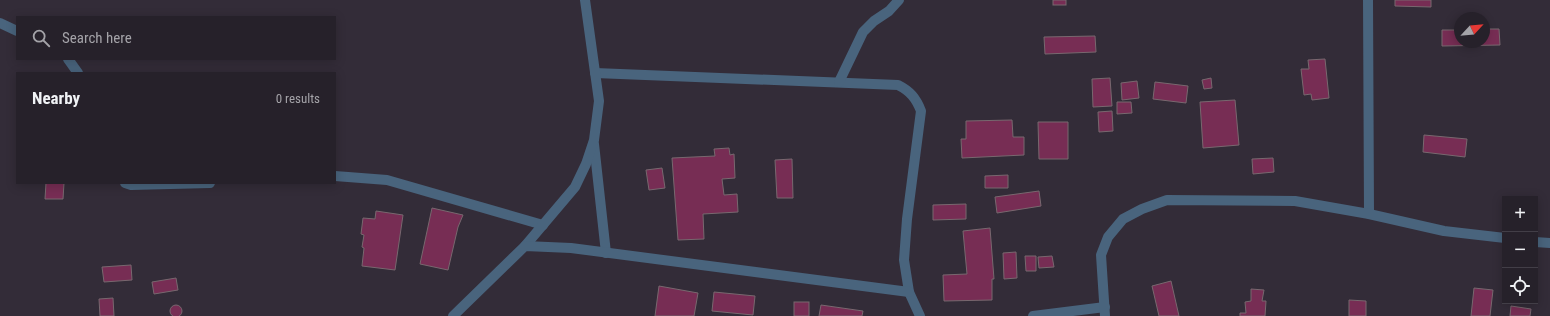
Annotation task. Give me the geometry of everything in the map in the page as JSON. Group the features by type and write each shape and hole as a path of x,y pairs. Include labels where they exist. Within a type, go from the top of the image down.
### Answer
{"street":[{"path":"453,316 525,246 575,187 586,164 594,140 599,101 585,0"},
{"path":"839,82 863,32 874,21 889,11 899,0"},
{"path":"1368,0 1369,214"},
{"path":"0,23 16,31"},
{"path":"69,60 77,72"},
{"path":"595,73 898,85 913,95 921,111 907,219 904,260 909,292 920,316"},
{"path":"594,140 606,253"},
{"path":"336,176 387,180 543,225"},
{"path":"128,184 170,184"},
{"path":"1033,316 1105,312 1101,255 1108,237 1122,219 1142,209 1167,200 1295,201 1369,214 1444,231 1502,238"},
{"path":"1538,242 1550,244"},
{"path":"525,246 571,248 909,292"}],"building":[{"path":"1053,0 1066,0 1066,5 1053,5"},
{"path":"1395,0 1431,0 1431,7 1395,6"},
{"path":"1490,29 1499,29 1500,45 1490,45"},
{"path":"1442,30 1454,30 1454,46 1442,46"},
{"path":"1095,36 1096,52 1045,54 1044,37"},
{"path":"1325,59 1329,98 1312,100 1311,94 1304,95 1301,69 1309,69 1308,60"},
{"path":"1110,78 1112,106 1093,107 1092,79"},
{"path":"1211,78 1212,88 1204,89 1202,80"},
{"path":"1137,81 1139,98 1122,100 1121,83"},
{"path":"1155,82 1188,86 1186,103 1153,99"},
{"path":"1235,100 1239,145 1203,148 1200,102"},
{"path":"1117,102 1131,102 1132,113 1117,114"},
{"path":"1112,111 1113,131 1099,132 1098,112"},
{"path":"1012,120 1013,137 1024,137 1024,155 962,158 961,139 966,139 966,121"},
{"path":"1038,122 1068,122 1068,159 1039,159"},
{"path":"1424,135 1467,139 1465,157 1423,152"},
{"path":"729,148 730,155 734,154 735,178 722,179 724,195 737,194 738,212 703,214 704,239 678,240 672,158 715,156 714,149"},
{"path":"1273,158 1274,172 1253,174 1252,159"},
{"path":"792,159 793,198 777,198 775,160"},
{"path":"662,168 665,188 649,190 646,170"},
{"path":"1008,175 1008,188 985,188 985,176"},
{"path":"46,184 64,184 63,199 45,199"},
{"path":"1039,191 1041,206 997,213 995,197"},
{"path":"966,204 966,219 933,220 933,205"},
{"path":"432,208 463,215 458,227 448,270 420,264"},
{"path":"376,211 403,215 395,270 362,266 364,248 362,247 364,235 361,234 363,218 375,219"},
{"path":"990,228 994,279 992,279 992,300 944,301 943,275 967,274 963,231"},
{"path":"1016,252 1017,278 1004,279 1003,253"},
{"path":"1025,256 1036,256 1036,271 1026,271"},
{"path":"1052,256 1054,267 1039,268 1038,257"},
{"path":"131,265 132,280 104,282 102,267"},
{"path":"176,278 178,290 154,294 152,282"},
{"path":"1171,281 1179,316 1159,316 1152,286"},
{"path":"659,286 698,293 694,316 655,316"},
{"path":"1474,288 1493,290 1490,316 1471,316"},
{"path":"1251,289 1264,290 1262,301 1266,301 1265,316 1240,316 1240,313 1246,313 1245,302 1251,301"},
{"path":"714,292 755,296 753,315 712,311"},
{"path":"113,298 114,316 100,316 99,299"},
{"path":"1349,300 1366,301 1366,316 1349,316"},
{"path":"794,302 809,302 809,316 794,316"},
{"path":"174,305 178,305 182,311 178,317 174,317 170,313 170,309"},
{"path":"821,305 863,311 862,316 819,316"},
{"path":"1511,306 1531,309 1530,316 1510,316"}]}
